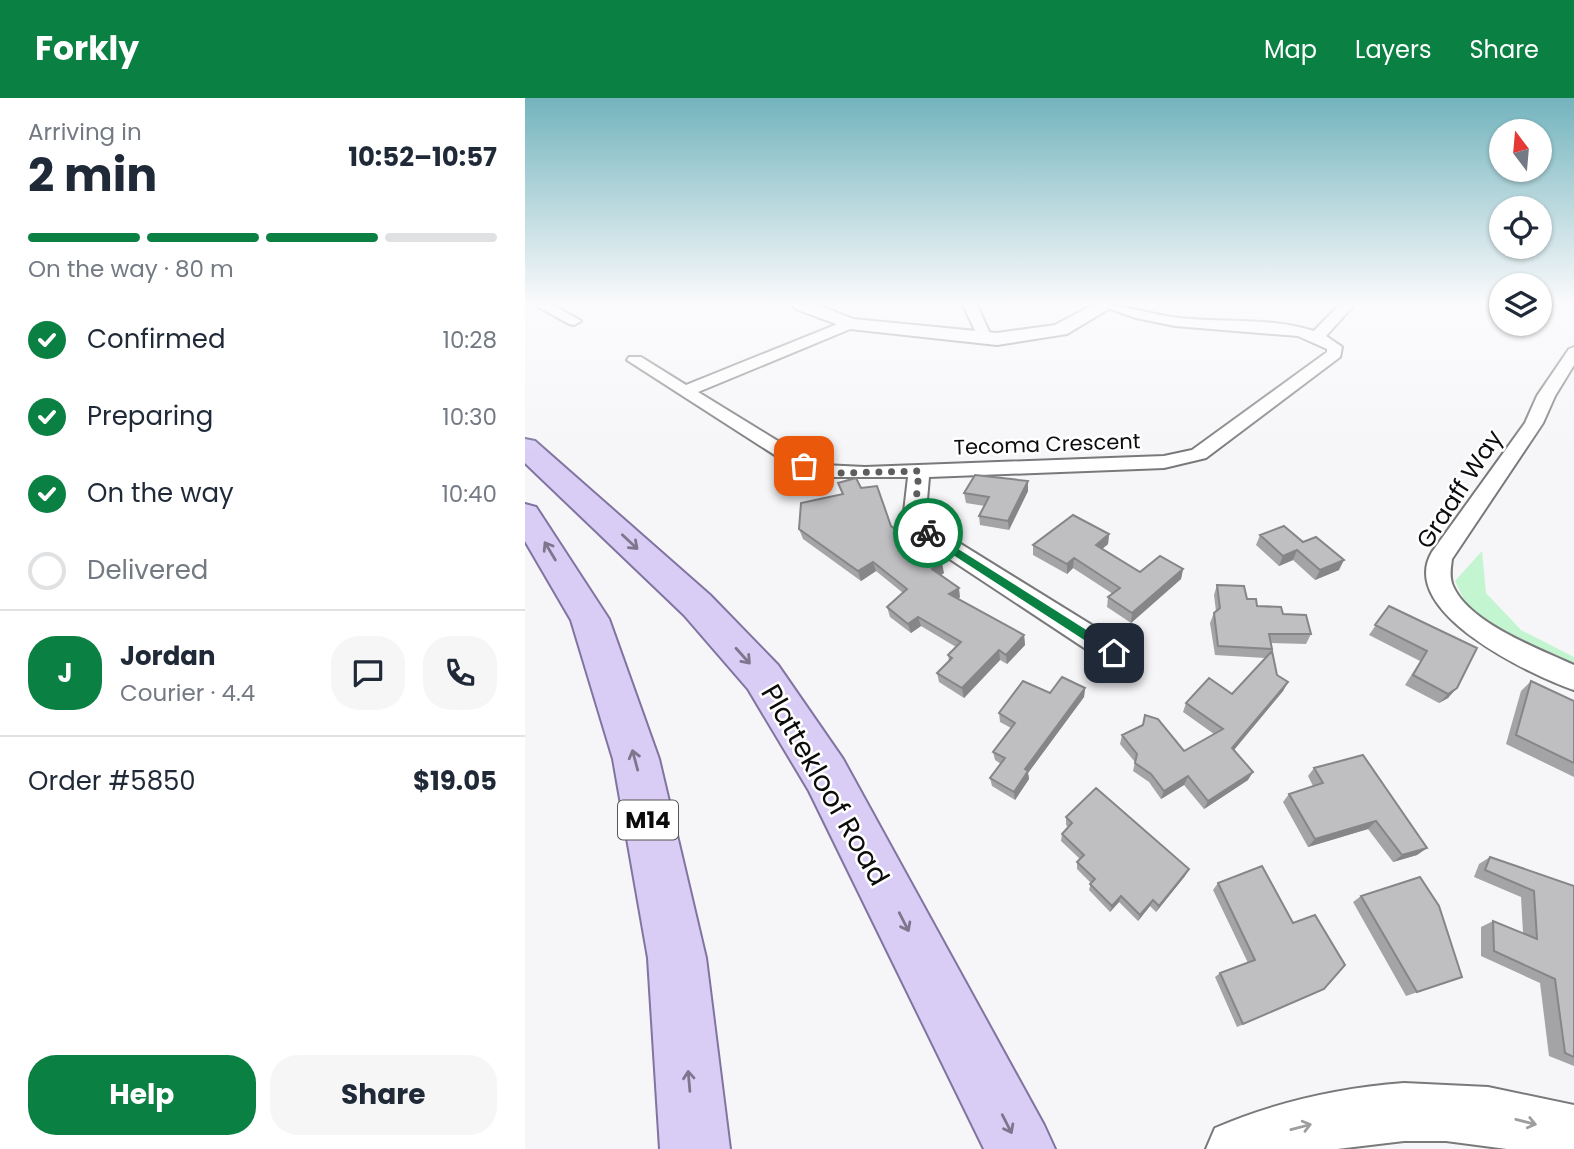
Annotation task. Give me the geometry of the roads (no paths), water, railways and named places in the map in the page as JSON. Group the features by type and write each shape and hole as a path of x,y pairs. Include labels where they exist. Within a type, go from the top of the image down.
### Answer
{"main road":[{"name":"Plattekloof Road","path":"525,447 697,605 762,677 826,775 1020,1149"},
{"name":"M14","path":"525,514 590,619 636,759 677,958 695,1149"}],"street":[{"path":"685,391 776,354"},
{"name":"Tecoma Crescent","path":"635,360 804,466 840,473 1185,459 1199,454 1335,354"},
{"name":"Graaff Way","path":"1573,354 1567,377 1546,396 1534,423 1440,558 1438,575 1441,587 1450,602 1473,624 1574,678"},
{"path":"919,471 915,512 926,533 1114,653"},
{"path":"1237,1149 1273,1135 1314,1124 1416,1111 1448,1111 1518,1119 1574,1135"}]}
